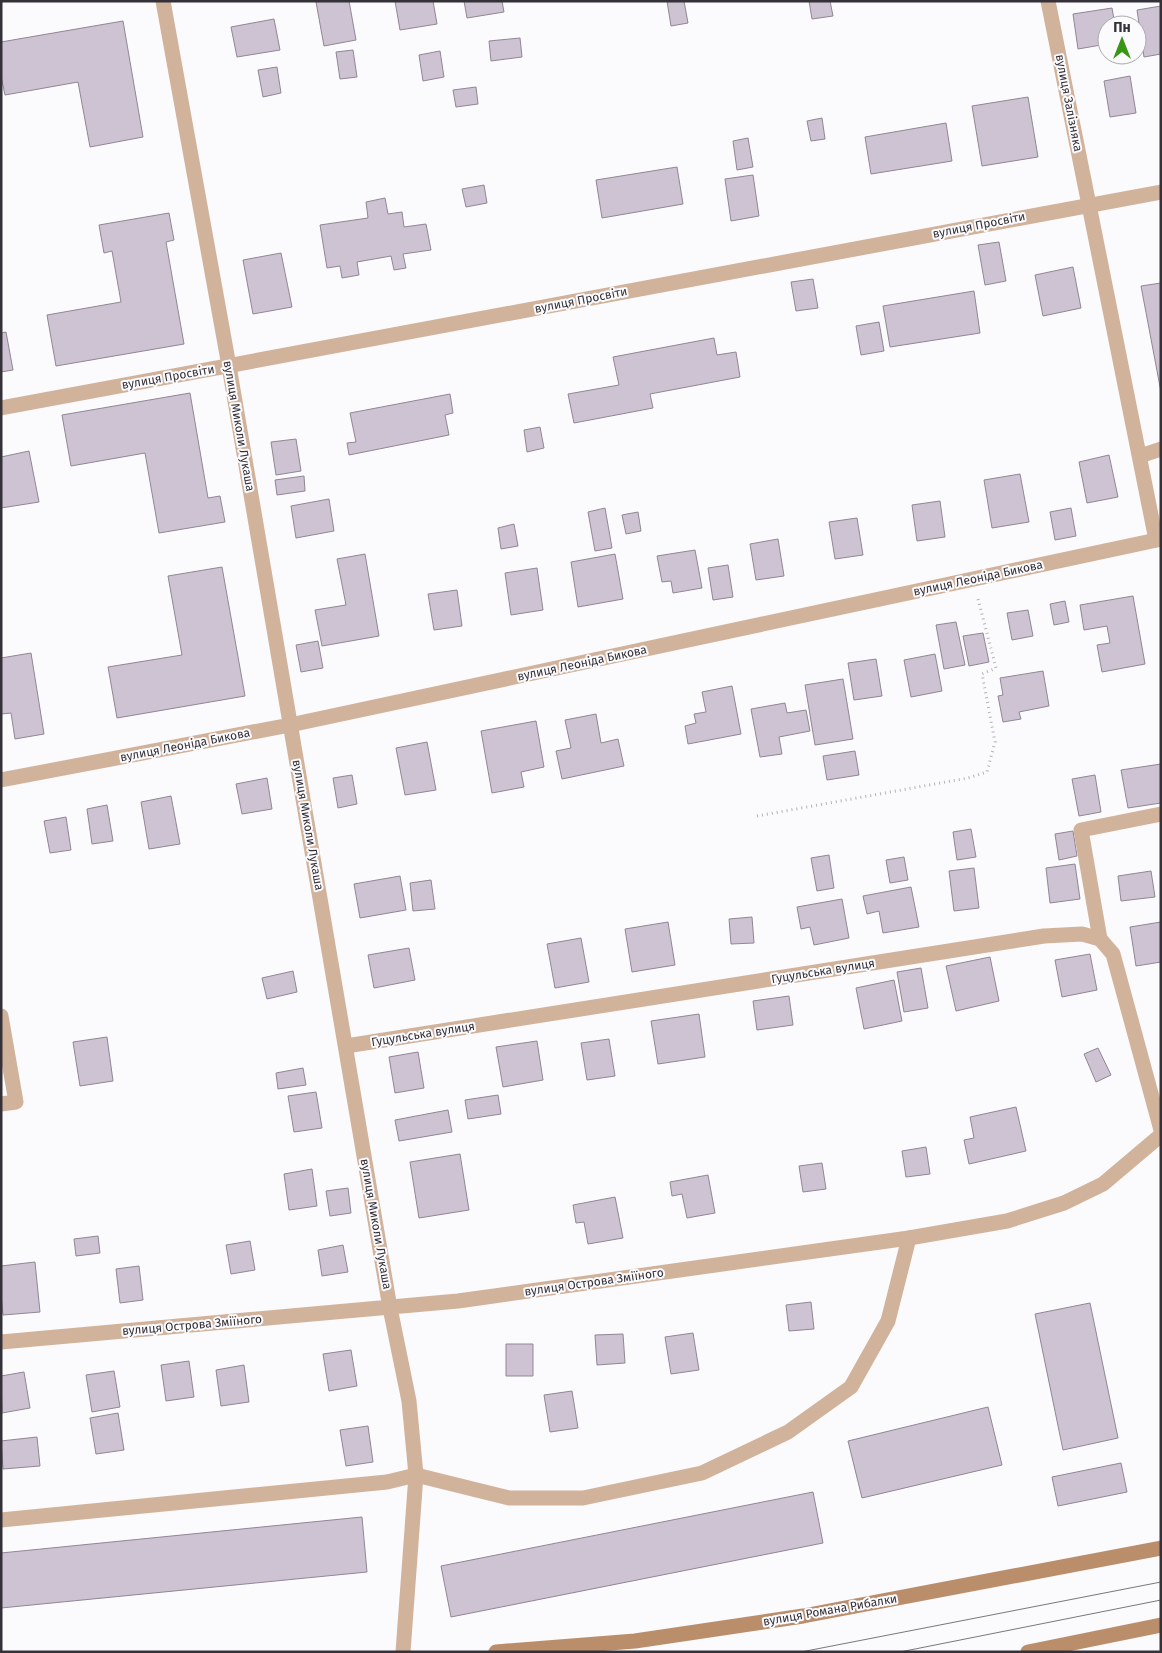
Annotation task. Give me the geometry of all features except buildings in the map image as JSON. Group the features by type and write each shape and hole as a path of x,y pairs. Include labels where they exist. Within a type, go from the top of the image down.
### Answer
{"main road":[{"name":"вулиця Романа Рибалки","path":"496,1652 635,1641 803,1616 1161,1548"},
{"path":"1028,1652 1161,1625"}],"street":[{"name":"вулиця Миколи Лукаша","path":"163,1 229,366 390,1308 409,1401 416,1475 403,1652"},
{"name":"вулиця Залізняка","path":"1048,1 1158,539"},
{"name":"вулиця Просвіти","path":"1,408 1161,192"},
{"path":"1140,456 1161,449"},
{"name":"вулиця Леоніда Бикова","path":"1,780 290,725 1158,539"},
{"path":"1161,814 1080,830 1100,939 1113,954 1161,1130"},
{"name":"Гуцульська вулиця","path":"346,1046 1044,936 1082,934 1100,939"},
{"path":"1,1016 16,1102 1,1104"},
{"name":"вулиця Острова Зміїного","path":"1,1342 458,1301 909,1238 1008,1221 1064,1204 1103,1184 1161,1135"},
{"path":"1,1520 388,1482 416,1475 509,1498 583,1498 702,1473 788,1432 851,1387 888,1321 909,1238"}],"path":[{"path":"757,816 968,778 986,772 995,742 982,674 996,668 972,579"}],"tram line":[{"path":"801,1652 1161,1582"},
{"path":"900,1652 1161,1600"}]}
